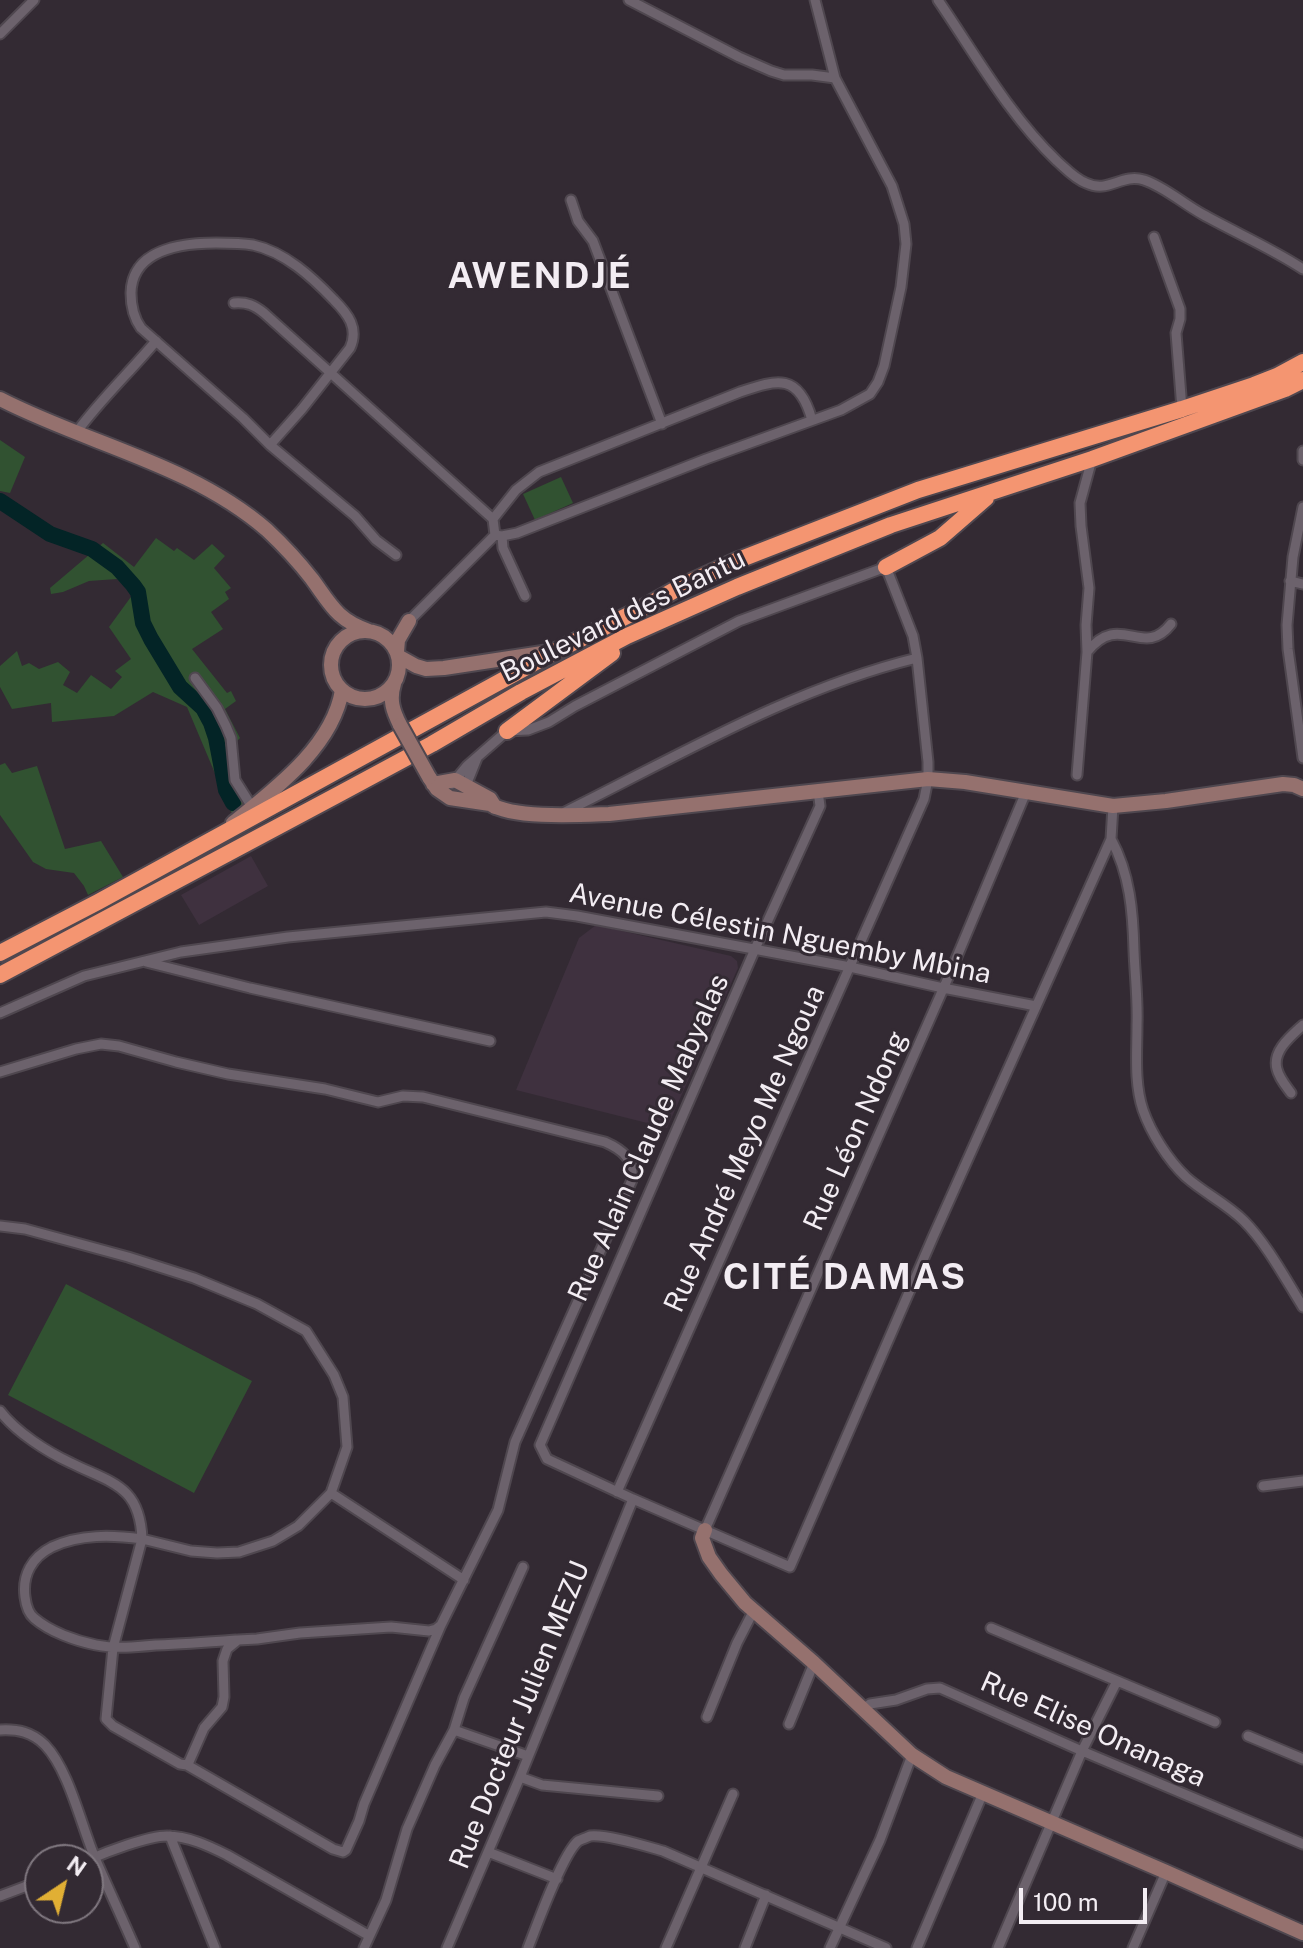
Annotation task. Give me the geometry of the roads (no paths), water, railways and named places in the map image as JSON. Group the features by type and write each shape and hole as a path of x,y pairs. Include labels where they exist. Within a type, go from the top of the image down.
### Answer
{"highway":[{"name":"Boulevard des Bantu","path":"0,953 554,652 736,561 918,490 1182,409 1277,376 1303,362"},
{"name":"Boulevard des Bantu","path":"0,975 627,636 737,587 891,525 1092,459 1303,380"},
{"path":"886,567 940,538 991,494"},
{"path":"507,731 622,645 627,636"}],"main road":[{"path":"0,399 228,500 290,552 346,621 374,632 393,644 398,654 416,666 444,668 554,652"},
{"path":"334,609 336,647 331,665 336,683 357,698 379,703 397,720"},
{"path":"336,647 350,634 397,629 409,621"},
{"path":"409,621 398,640 399,668 391,699 397,720 431,780 449,798 490,804 495,808 558,815 609,814 928,779 1113,806 1283,784 1302,785"},
{"path":"365,700 381,695 394,684"},
{"path":"215,836 302,762 324,736 340,706 342,690"},
{"path":"431,780 460,783 490,799 495,808"},
{"path":"705,1530 702,1538 709,1557 753,1612 932,1770 1303,1933"}],"street":[{"path":"0,34 34,0"},
{"path":"629,0 755,65 784,75 835,78"},
{"path":"409,621 499,536 537,526 859,401 870,394 878,382 901,287 906,244 904,224 892,186 835,78 815,0"},
{"path":"938,0 1014,111 1051,155 1078,179 1098,188 1124,179 1141,179 1303,269"},
{"path":"571,200 578,221 593,241 662,424"},
{"path":"1154,237 1180,309 1176,333 1182,409"},
{"path":"270,445 350,348 354,330 350,319 322,288 276,253 253,245 221,243 164,249 145,261 132,285 133,313 141,328 270,445 355,516 376,540 396,555"},
{"path":"234,303 254,305 493,519 525,596"},
{"path":"76,433 96,406 156,341"},
{"path":"493,519 516,490 539,472 772,382 784,383 800,393 812,420"},
{"path":"1303,451 1303,460"},
{"path":"1077,775 1089,588 1080,503 1092,459"},
{"path":"1303,507 1290,581 1287,625 1303,758"},
{"path":"449,798 462,794 460,783 476,766 477,758 507,731 528,730 549,722 739,621 886,567 913,636 928,779"},
{"path":"1290,581 1303,584"},
{"path":"1087,652 1108,634 1151,638 1165,632 1171,624"},
{"path":"558,815 736,724 786,702 917,658"},
{"path":"195,678 226,726 231,738 235,780 252,807"},
{"path":"537,709 549,722"},
{"name":"Rue André Meyo Me Ngoua","path":"617,1492 924,799 928,779"},
{"name":"Rue Alain Claude Mabyalas","path":"617,1492 547,1459 540,1445 820,806 818,791"},
{"name":"Rue Léon Ndong","path":"705,1530 1026,792"},
{"path":"617,1492 790,1567 1111,839 1113,806"},
{"path":"1111,839 1123,866 1132,908 1137,992 1137,1073 1144,1112 1169,1158 1187,1178 1234,1212 1251,1229 1303,1307"},
{"name":"Avenue Célestin Nguemby Mbina","path":"0,1013 69,981 181,952 288,937 546,912 850,967 1036,1006"},
{"path":"181,952 179,961 185,973"},
{"path":"139,961 490,1041"},
{"path":"1291,1093 1276,1067 1277,1058 1288,1039 1303,1025"},
{"path":"0,1072 90,1045 119,1046 215,1071 325,1089 378,1102 403,1096 423,1097 605,1142 619,1148 629,1159 633,1170 632,1180 515,1442 498,1510 441,1625 359,1821 343,1852 187,1765 180,1764 108,1721 113,1648 142,1539 139,1515 130,1496 119,1485 38,1445 0,1411"},
{"path":"0,1226 25,1229 113,1253 194,1278 257,1304 306,1331 334,1375 343,1397 347,1447 331,1493 298,1526 273,1541 239,1552 191,1551 116,1536 62,1543 34,1560 24,1584 28,1612 35,1619 73,1638 113,1648 391,1627 429,1631 441,1625"},
{"path":"1263,1486 1303,1481"},
{"path":"331,1493 464,1580"},
{"name":"Rue Docteur Julien MEZU","path":"447,1948 633,1499"},
{"path":"364,1948 386,1900 407,1829 454,1730 464,1698 523,1567"},
{"path":"707,1717 753,1612"},
{"path":"991,1628 1215,1722"},
{"path":"187,1765 204,1728 222,1707 223,1661 227,1649 238,1640"},
{"path":"789,1724 814,1663"},
{"path":"998,1948 1082,1751 1117,1681"},
{"name":"Rue Elise Onanaga","path":"863,1709 870,1704 940,1688 1303,1844"},
{"path":"0,1730 14,1729 34,1736 55,1757 66,1780 86,1844"},
{"path":"454,1730 528,1756"},
{"path":"1248,1736 1303,1759"},
{"path":"830,1948 880,1840 912,1755"},
{"path":"520,1777 542,1785 658,1796"},
{"path":"917,1948 983,1793"},
{"path":"666,1948 733,1794"},
{"path":"104,1855 153,1838 170,1836 211,1846 368,1935"},
{"path":"170,1836 215,1948"},
{"path":"528,1948 557,1879 578,1841 591,1836 663,1851 886,1948"},
{"path":"488,1852 557,1879"},
{"path":"1133,1948 1166,1872"},
{"path":"104,1885 135,1948"},
{"path":"0,1896 24,1887"},
{"path":"745,1948 766,1895"}],"waterway":[{"path":"0,501 50,534 92,549 117,567 133,585 138,592 143,623 151,639 180,687 203,708 211,723 226,790 233,803"}],"district":[{"name":"AWENDJÉ","path":"540,277"},
{"name":"CITÉ DAMAS","path":"845,1278"}]}
